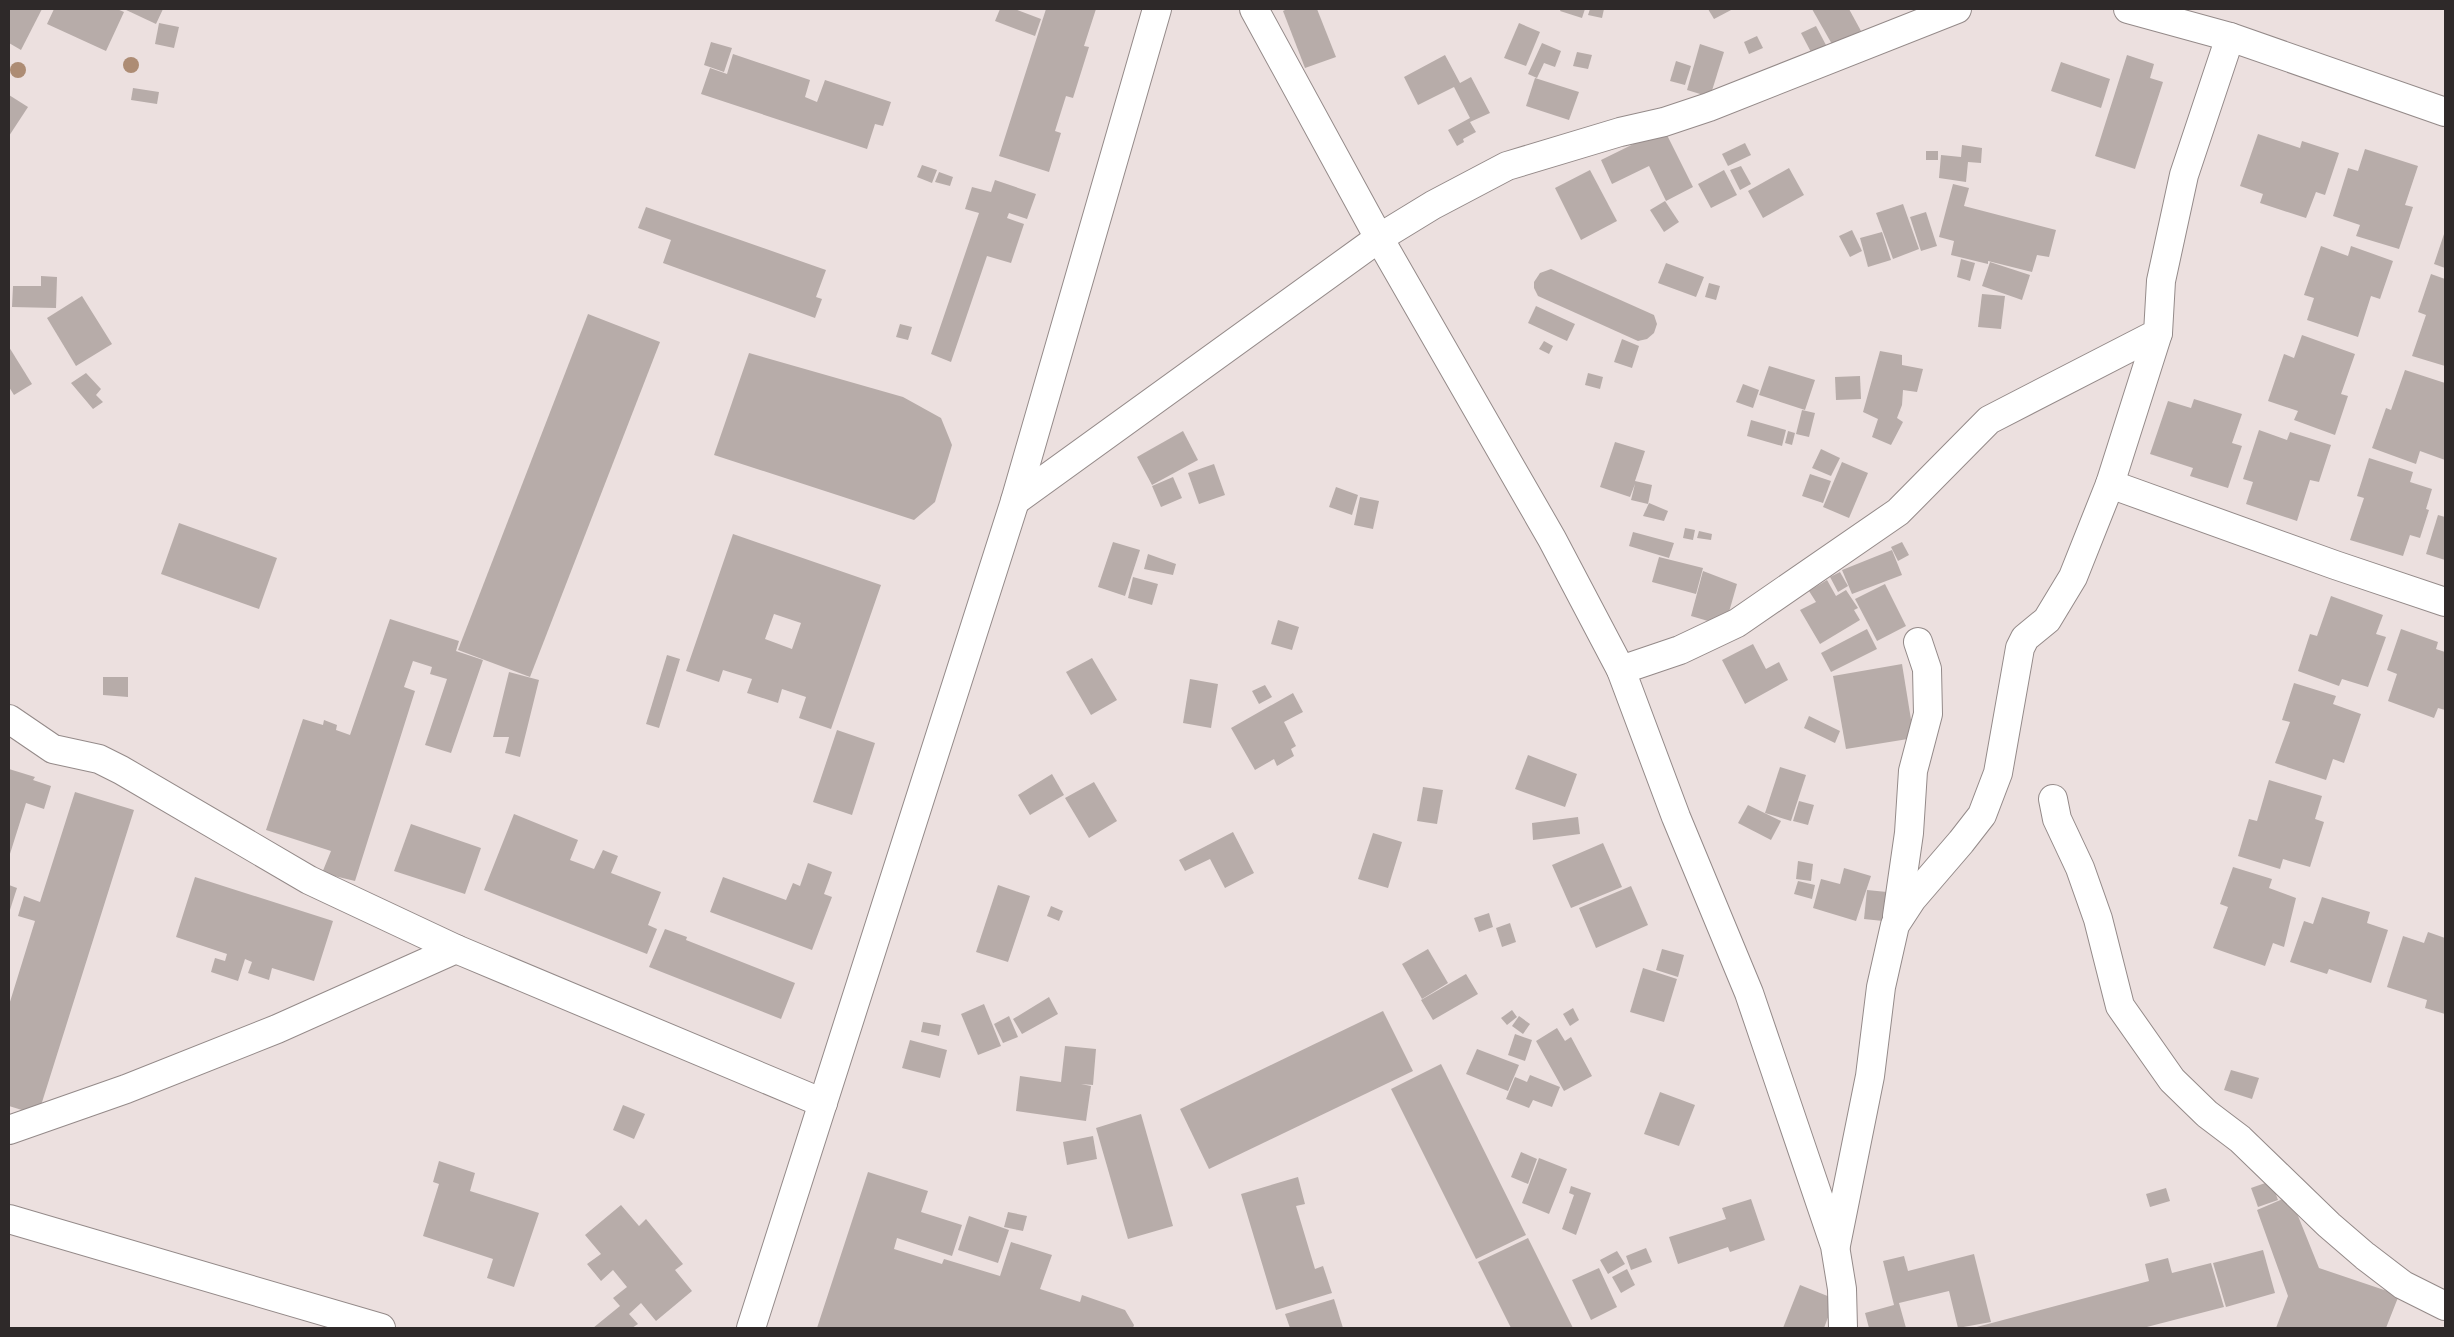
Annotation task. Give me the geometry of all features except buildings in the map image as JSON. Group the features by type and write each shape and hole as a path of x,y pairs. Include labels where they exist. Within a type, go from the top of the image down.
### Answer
{"street":[{"path":"751,1328 1015,501 1157,9"},
{"path":"1254,9 1379,238 1552,539 1621,670 1676,817 1749,993 1836,1246 1842,1289 1843,1328"},
{"path":"1015,501 1379,238 1433,205 1507,166 1620,132 1664,122 1709,107 1957,9"},
{"path":"2128,9 2230,37 2445,112"},
{"path":"1896,925 1912,899 1962,842 1982,815 1998,773 2020,648 2026,638 2047,620 2073,577 2110,484 2158,333 2161,281 2184,175 2230,37"},
{"path":"1621,670 1680,650 1737,623 1898,512 1989,420 2158,333"},
{"path":"2110,484 2335,565 2445,602"},
{"path":"1836,1246 1870,1076 1881,987 1896,925 1909,833 1913,771 1928,714 1927,669 1918,642"},
{"path":"9,719 53,749 99,759 310,880 456,949 823,1103"},
{"path":"2053,799 2057,819 2080,868 2098,918 2120,1006 2172,1080 2207,1114 2240,1139 2365,1256 2403,1285 2445,1306"},
{"path":"9,1130 126,1089 277,1029 456,949"},
{"path":"9,1220 381,1328"}]}
